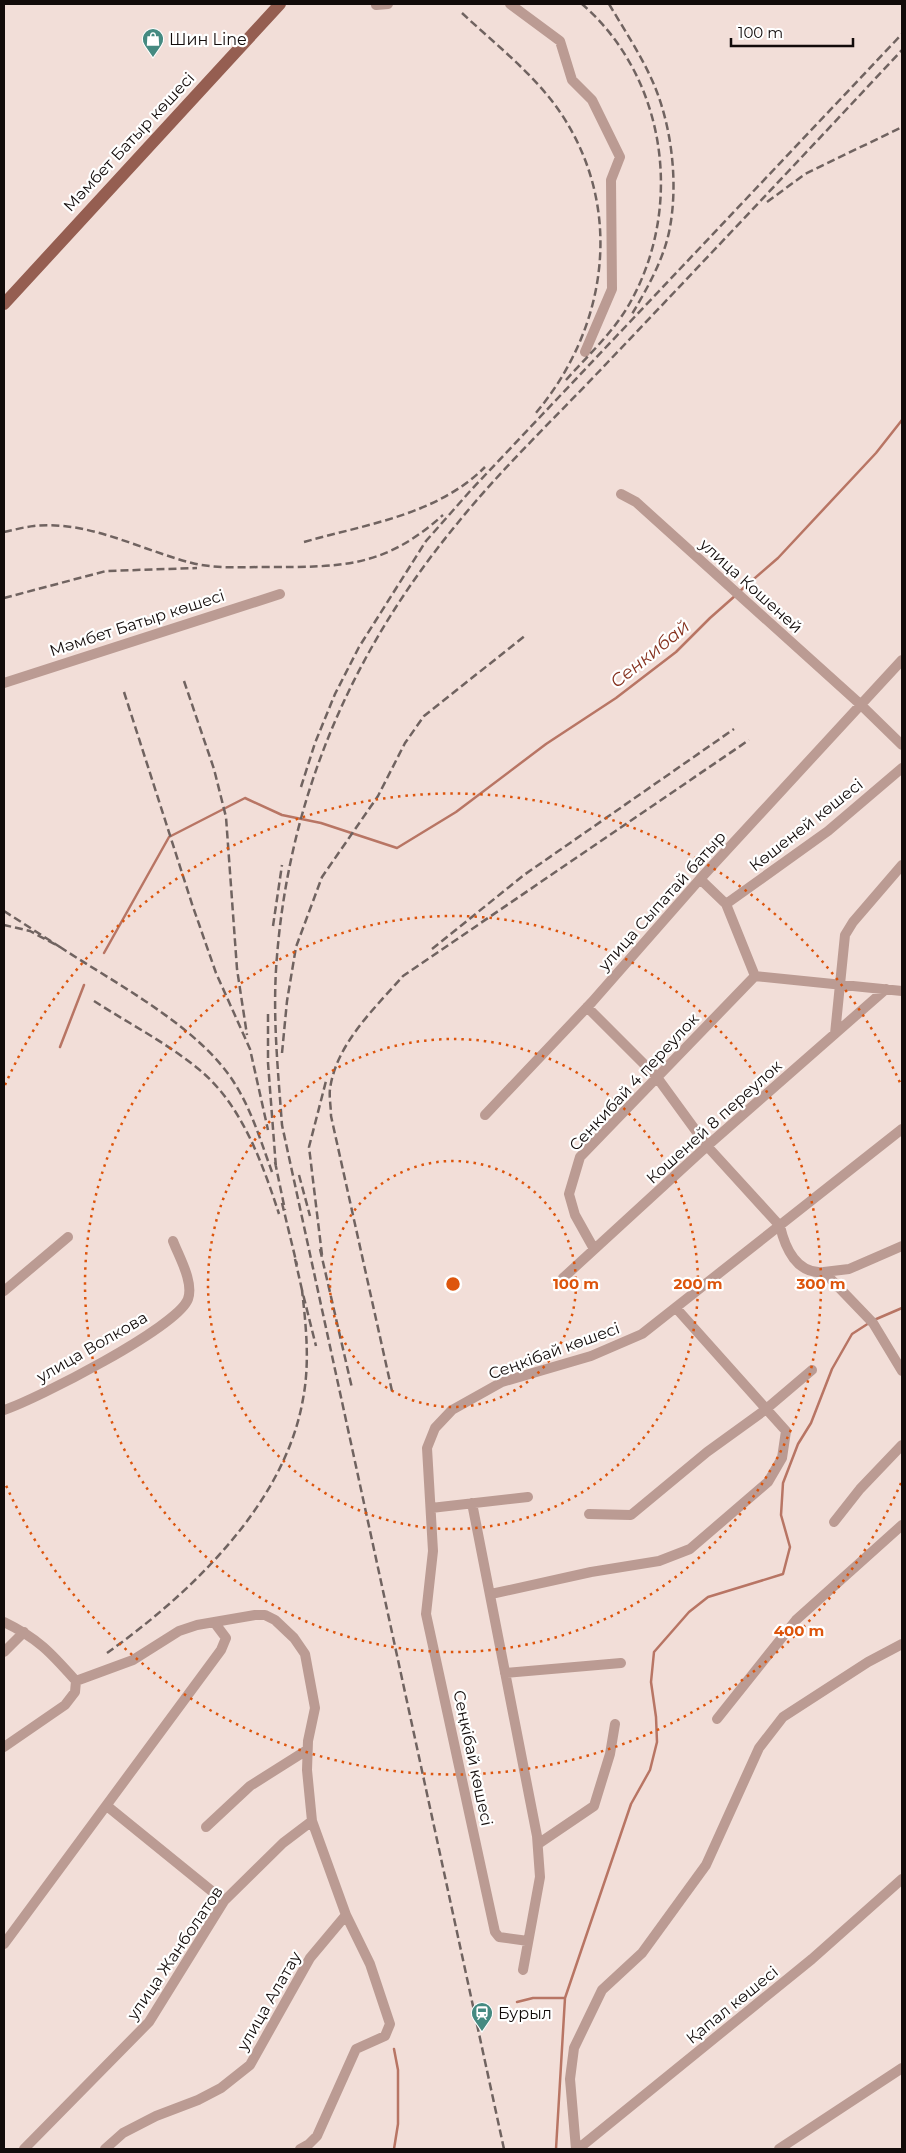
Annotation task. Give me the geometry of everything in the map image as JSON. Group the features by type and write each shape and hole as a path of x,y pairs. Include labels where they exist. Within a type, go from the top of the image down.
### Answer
{"main road":[{"name":"Мәмбет Батыр көшесі","path":"4,304 280,4"}],"street":[{"path":"376,5 388,4"},
{"path":"510,4 560,41 572,80 592,100 620,157 611,180 612,289 585,352"},
{"name":"улица Кошеней","path":"621,494 636,502 860,704 902,746"},
{"name":"Мәмбет Батыр көшесі","path":"4,683 280,594"},
{"name":"улица Сыпатай батыр","path":"485,1114 588,1007 700,879 902,660"},
{"name":"Көшеней көшесі","path":"726,904 828,831 902,768"},
{"path":"835,1034 842,985 845,935 853,922 902,865"},
{"path":"700,879 726,904 755,976 902,991"},
{"name":"Сенкибай 4 переулок","path":"594,1249 575,1215 569,1194 580,1157 656,1076 755,976"},
{"name":"Кошеней 8 переулок","path":"563,1278 707,1146 886,989"},
{"path":"588,1007 656,1076 707,1146 780,1226 784,1243 796,1261 805,1270 815,1274 849,1269 902,1246"},
{"name":"Сеңкібай көшесі","path":"528,1941 499,1937 495,1932 426,1614 433,1551 427,1448 434,1428 452,1410 502,1382 591,1356 642,1334 902,1129"},
{"path":"4,1291 68,1238"},
{"name":"улица Волкова","path":"4,1410 28,1402 126,1349 181,1311 188,1299 189,1290 185,1270 173,1241"},
{"path":"824,1272 872,1323 902,1371"},
{"path":"491,1594 591,1572 659,1561 690,1549 768,1482 782,1458 786,1431 765,1410 676,1308"},
{"path":"589,1514 631,1515 707,1452 765,1410 812,1370"},
{"path":"834,1522 860,1489 902,1445"},
{"path":"431,1508 528,1497"},
{"path":"472,1503 538,1844 540,1877 523,1970"},
{"path":"717,1719 796,1620 902,1525"},
{"path":"76,1681 133,1660 178,1631 255,1615 265,1615 275,1620 294,1638 305,1654 315,1708 307,1750 312,1821 346,1915 370,1964 390,2024 386,2036 377,2042 360,2046 352,2054 317,2136 309,2148"},
{"path":"4,1622 45,1646 76,1681 75,1692 65,1705 4,1747"},
{"path":"4,1944 221,1650 226,1638 214,1622"},
{"path":"4,1652 24,1632"},
{"path":"577,2149 570,2079 574,2048 602,1990 642,1953 706,1865 759,1748 783,1717 868,1662 902,1644"},
{"path":"505,1673 621,1663"},
{"path":"538,1844 594,1806 610,1754 615,1724"},
{"path":"206,1827 250,1786 307,1750"},
{"path":"107,1806 224,1901"},
{"name":"улица Жанболатов","path":"24,2149 149,2022 224,1901 283,1843 312,1821"},
{"name":"Қапал көшесі","path":"577,2149 812,1959 902,1879"},
{"name":"улица Алатау","path":"105,2149 123,2133 156,2116 222,2088 250,2065 310,1958 346,1915"},
{"path":"779,2149 902,2068"}],"waterway":[{"name":"Сенкибай","path":"740,591 778,558 876,453 902,420"},
{"name":"Сенкибай","path":"104,953 169,837 245,798 282,815 321,823 397,848 456,812 546,744 616,698 676,652 736,595"},
{"path":"60,1047 84,985"},
{"path":"874,1320 902,1308"},
{"path":"556,2149 565,1998 631,1804 650,1770 657,1742 651,1682 654,1652 689,1612 708,1597 783,1574 790,1547 781,1515 783,1483 798,1444 811,1423 832,1369 852,1334 869,1323"},
{"path":"517,2002 533,1998 565,1998"},
{"path":"394,2049 398,2070 398,2124 394,2149"}],"railway":[{"path":"566,380 609,333 631,301 648,264 658,224 661,184 658,144 648,105 633,68 610,34 582,4"},
{"path":"609,4 639,55 655,87 666,120 672,156 673,192 668,238 655,272 632,314"},
{"path":"462,13 514,60 550,98 581,149 594,188 600,227 599,267 592,306 579,344 560,380 535,414"},
{"path":"301,787 315,743 335,694 359,647 426,541 471,490 902,34"},
{"path":"504,2149 282,1125 275,999 277,956 284,896 296,838 312,781 333,727 358,674 386,622 419,573 473,504 902,50"},
{"path":"767,202 805,174 902,127"},
{"path":"304,542 400,516 423,507 466,483 485,467"},
{"path":"4,532 34,526 74,527 114,537 201,565 229,567 318,566 340,565 381,555 422,532 443,515"},
{"path":"4,598 106,571 197,568"},
{"path":"282,1053 287,1001 296,947 322,877 378,796 405,743 424,716 526,635"},
{"path":"184,681 214,769 226,817 237,969 247,1035"},
{"path":"124,692 216,973 250,1049 268,1130"},
{"path":"432,949 524,875 734,729"},
{"path":"392,1391 331,1116 330,1089 340,1057 348,1042 369,1014 403,976 749,740"},
{"path":"273,926 282,865"},
{"path":"4,911 60,947 30,931 4,925"},
{"path":"60,947 179,1025 220,1063 235,1084 246,1105 272,1172"},
{"path":"94,1001 172,1049 212,1081 226,1097 248,1134 279,1214"},
{"path":"268,1014 268,1063 276,1168"},
{"path":"322,1255 309,1147 326,1081"},
{"path":"275,1162 285,1210"},
{"path":"299,1175 310,1216"},
{"path":"282,1203 297,1265"},
{"path":"320,1249 352,1388"},
{"path":"295,1259 302,1290"},
{"path":"107,1653 170,1603 201,1574 255,1510 276,1475 293,1438 305,1385 307,1344 302,1290 316,1346"}],"place":[{"name":"Шин Line","path":"153,58"},
{"name":"Бурыл","path":"482,2032"}]}
